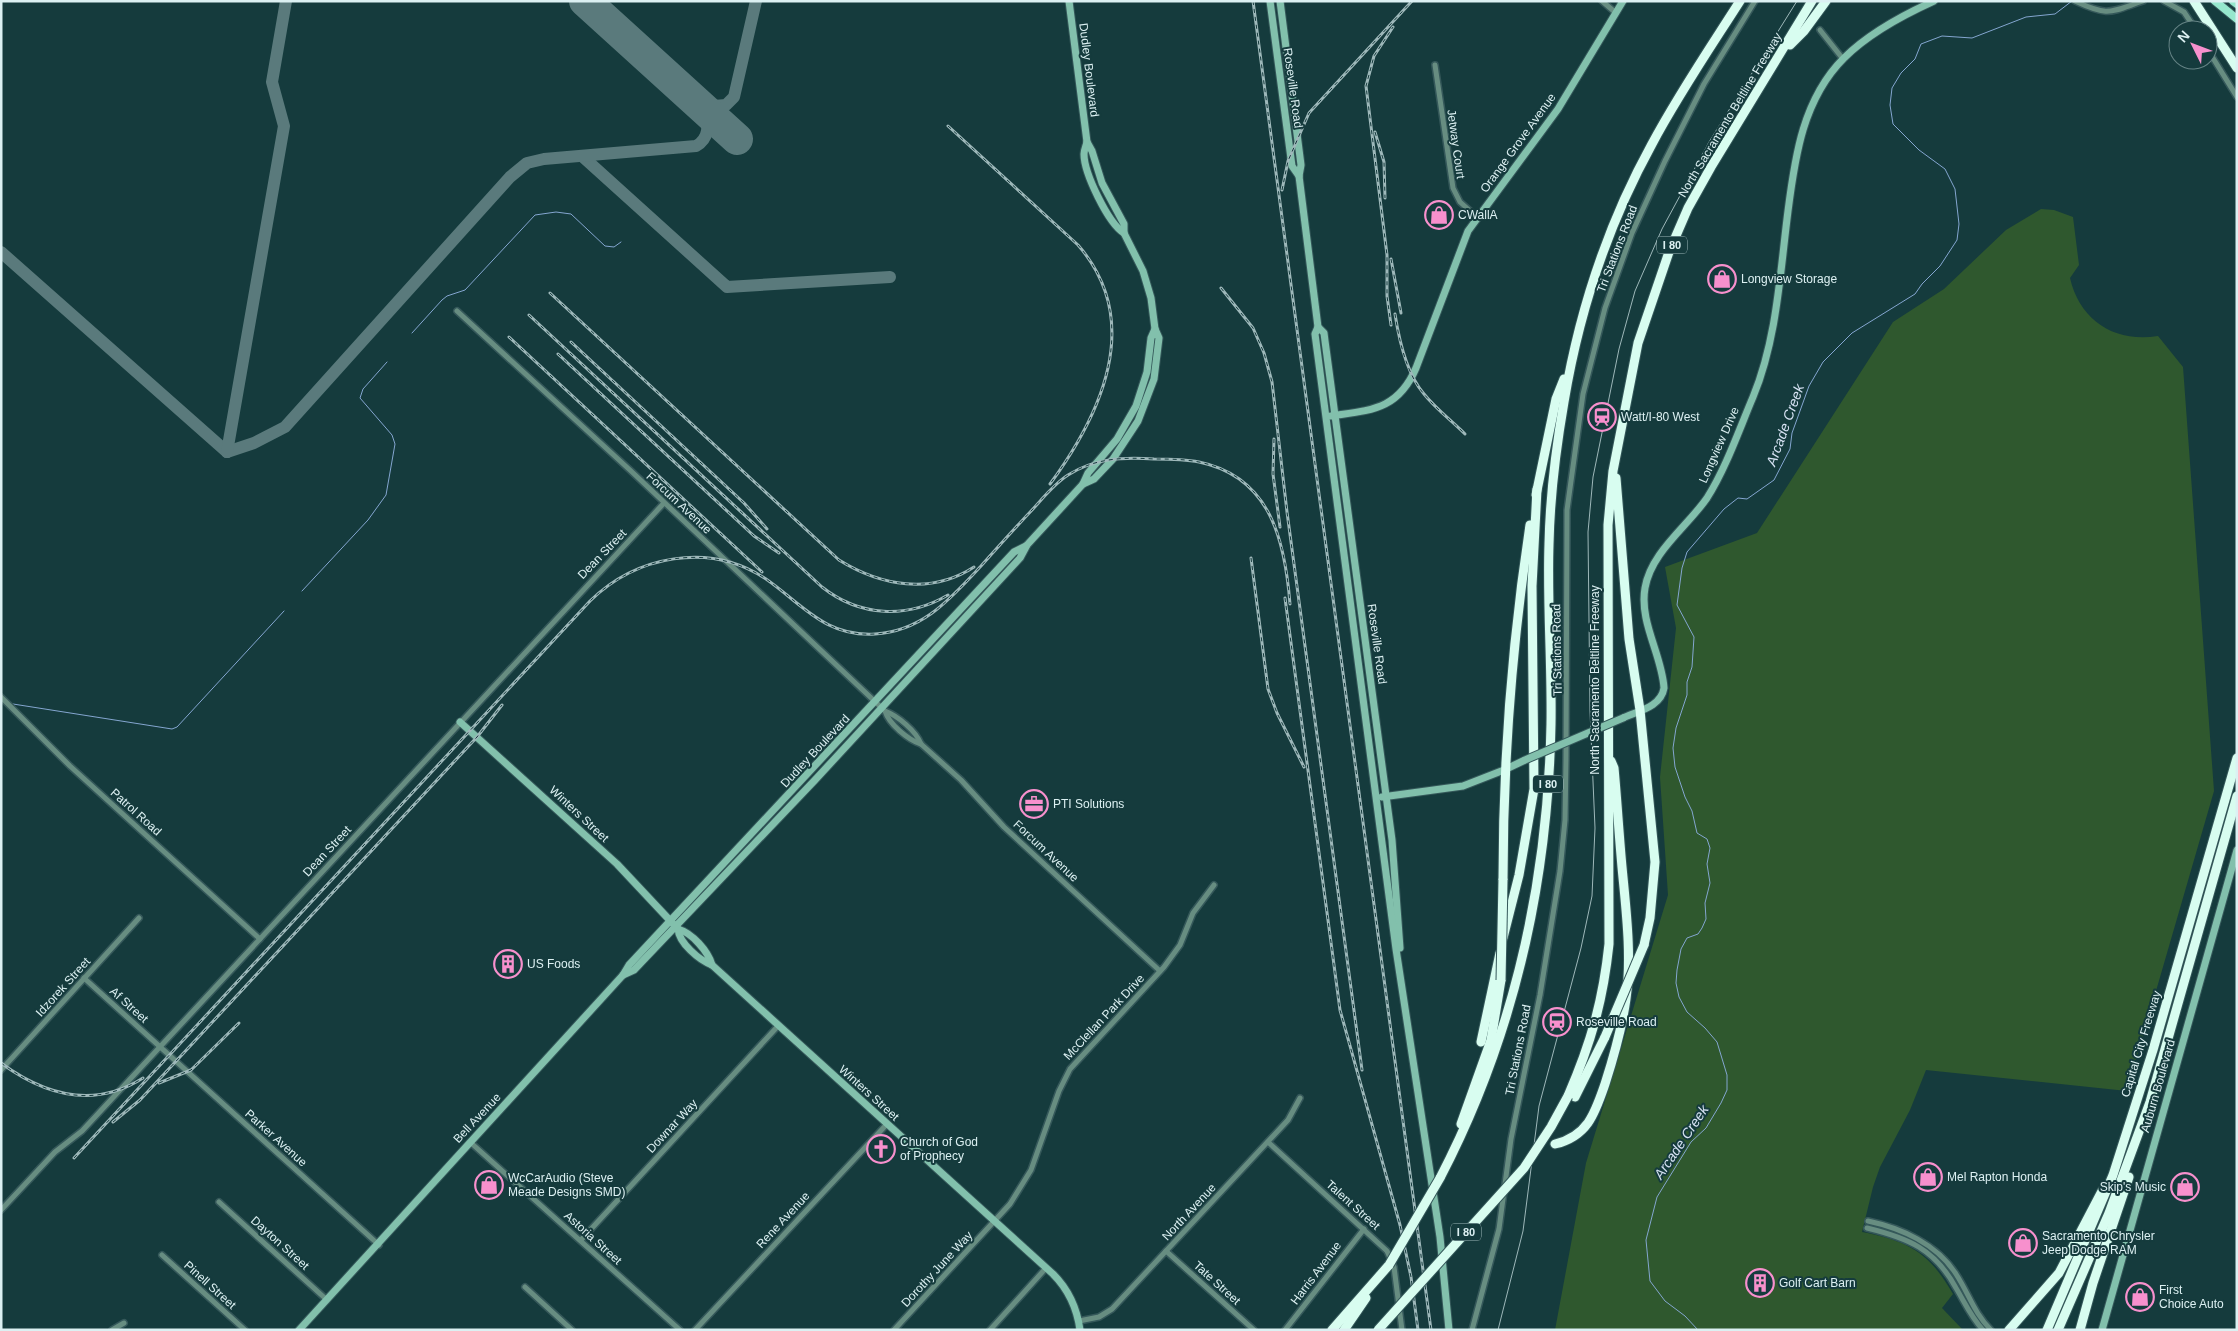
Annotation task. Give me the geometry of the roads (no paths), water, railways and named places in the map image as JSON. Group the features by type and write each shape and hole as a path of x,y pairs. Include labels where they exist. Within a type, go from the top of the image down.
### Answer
{"highway":[{"name":"I 80","path":"1350,1314 1389,1265 1440,1178 1480,1095 1510,1008 1526,944 1538,878 1546,812 1551,724 1550,524 1558,446 1572,358 1590,290 1628,191 1652,144 1739,1"},
{"name":"North Sacramento Beltline Freeway","path":"1571,1096 1595,1025 1606,976 1610,920 1608,525 1616,458 1638,343 1669,252 1688,208 1710,167 1812,1"},
{"path":"1780,54 1804,31 1826,1"},
{"path":"2194,1 2237,68"},
{"path":"1440,1178 1492,1040 1502,975 1504,770 1516,624 1537,489 1556,399 1572,358"},
{"path":"1571,1096 1605,1037 1644,945 1654,890 1655,862 1640,710 1629,639 1623,581 1616,458"},
{"path":"1481,1042 1495,973 1519,875 1534,789 1532,586 1537,489"},
{"path":"1555,1144 1575,1137 1589,1122 1602,1093 1614,1057 1626,998 1628,948 1626,907 1614,768 1608,754"},
{"name":"Capital City Freeway","path":"2047,1330 2113,1174 2153,1050 2237,758"},
{"name":"Capital City Freeway","path":"2058,1330 2109,1213 2150,1102 2237,796"},
{"name":"I 80","path":"1378,1330 1524,1168 1557,1126 1571,1096"},
{"path":"2080,1330 2093,1282 2124,1194 2150,1102"},
{"path":"2009,1330 2048,1288 2059,1273 2098,1198 2113,1174"},
{"path":"1386,1330 1409,1297"},
{"path":"1332,1330 1350,1314"},
{"path":"1344,1330 1350,1314"}],"main road":[{"name":"Dudley Boulevard","path":"623,975 628,965 675,925 883,709 1020,558 1027,545 1083,484 1094,479 1113,459 1138,421 1150,393 1157,366 1159,338 1155,328 1148,285 1136,253 1124,233 1124,224 1102,183 1092,151 1087,142 1068,1"},
{"name":"Roseville Road","path":"1270,1 1292,166 1299,176"},
{"name":"Roseville Road","path":"1280,1 1301,165 1299,176 1318,327 1314,334 1400,966 1440,1237 1449,1330"},
{"name":"Orange Grove Avenue","path":"1326,417 1375,409 1391,401 1405,388 1416,368 1464,239 1477,217 1554,116 1623,1"},
{"name":"Longview Drive","path":"1377,798 1463,786 1504,770 1659,701 1664,688 1645,612 1644,596 1646,582 1658,558 1699,508 1713,487 1754,395 1772,331 1797,145 1807,116 1830,75 1843,59 1874,35 1934,1"},
{"path":"2215,1 2237,19"},
{"path":"2233,1 2237,4"},
{"name":"Roseville Road","path":"1318,327 1324,333 1386,797 1397,884 1400,966"},
{"name":"Dudley Boulevard","path":"675,925 1014,552 1027,545"},
{"name":"Winters Street","path":"460,722 615,862 675,925 684,931 709,956 712,965 1060,1281 1070,1295 1079,1321 1080,1330"},
{"name":"Auburn Boulevard","path":"2102,1330 2237,850"},
{"name":"Bell Avenue","path":"299,1330 623,975"}],"street":[{"path":"1602,1 1616,13"},
{"name":"Tri Stations Road","path":"1472,1330 1499,1229 1511,1139 1540,995 1560,870 1565,820 1567,510 1583,394 1605,308 1632,233 1665,161 1704,84 1755,1"},
{"path":"2075,1 2100,12 2114,12 2143,1"},
{"path":"2164,1 2184,12 2189,20"},
{"path":"1820,30 1843,59"},
{"name":"Jetway Court","path":"1435,65 1452,188 1460,202 1477,217"},
{"path":"2218,66 2237,97"},
{"name":"Forcum Avenue","path":"457,311 876,702 888,718 914,742 921,744 961,780 1004,827 1160,971"},
{"name":"Dean Street","path":"1,1210 55,1152 82,1131 664,503"},
{"name":"Patrol Road","path":"1,697 74,769 260,939"},
{"name":"McClellan Park Drive","path":"994,1221 1022,1188 1031,1170 1059,1092 1070,1069 1160,971 1180,945 1194,913 1214,885"},
{"name":"Idzorek Street","path":"2,1069 139,918"},
{"name":"Af Street","path":"84,978 160,1047"},
{"name":"Downar Way","path":"581,1240 778,1026"},
{"name":"Parker Avenue","path":"160,1047 378,1245"},
{"name":"North Avenue","path":"1079,1321 1099,1317 1110,1311 1288,1120 1300,1098"},
{"name":"Rene Avenue","path":"695,1330 887,1124"},
{"name":"Astoria Street","path":"470,1142 680,1330"},
{"name":"Talent Street","path":"1268,1142 1384,1248 1391,1258 1402,1330"},
{"name":"Dayton Street","path":"219,1202 327,1300"},
{"name":"Dorothy June Way","path":"897,1329 994,1221"},
{"path":"1983,1330 1968,1311 1945,1269 1916,1243 1897,1235 1870,1229 1871,1222 1898,1229 1932,1248 1955,1272 1979,1318 1991,1330"},
{"name":"Harris Avenue","path":"1285,1330 1364,1229"},
{"name":"Tate Street","path":"1166,1251 1254,1330"},
{"name":"Pinell Street","path":"162,1255 245,1330"},
{"path":"990,1330 1046,1268"},
{"path":"525,1287 572,1330"},
{"path":"112,1330 124,1323"}],"waterway":[{"name":"Arcade Creek","path":"1698,1330 1685,1316 1665,1301 1650,1281 1646,1240 1657,1197 1691,1142 1706,1128 1727,1090 1727,1075 1717,1042 1687,1012 1679,997 1676,983 1681,949 1687,938 1698,934 1706,919 1705,903 1710,883 1707,864 1710,848 1707,839 1697,833 1692,811 1675,767 1673,748 1676,728 1687,695 1687,682 1692,667 1694,637 1677,605 1682,568 1687,552 1724,509 1738,498 1747,499 1774,480 1790,449 1792,433 1809,386 1823,362 1852,333 1915,294 1940,266 1957,240 1959,224 1955,189 1945,169 1919,150 1893,124 1890,105 1892,88 1901,73 1915,59 1921,44 1942,36 1972,38 2026,17 2055,14 2072,1"},
{"path":"412,333 442,300 447,296 465,290 535,215 556,212 571,214 605,246 614,247 621,242"},
{"path":"302,591 368,520 386,495 395,444 392,435 360,398 363,389 387,362"},
{"path":"13,704 172,729 177,727 284,611"}],"tram line":[{"path":"1498,1330 1523,1231 1539,1106 1581,948 1592,896 1595,828 1590,711 1588,532 1593,477 1619,349 1635,291 1662,229 1709,142 1797,1"}],"railway":[{"path":"1253,1 1431,1330"},
{"path":"1282,190 1288,161 1309,113 1412,1"},
{"path":"1391,325 1387,296 1387,255 1366,86 1374,56 1393,27"},
{"path":"948,126 1078,245 1098,274 1109,304 1112,335 1108,366 1099,397 1086,427 1050,484"},
{"path":"1375,132 1384,162 1385,198"},
{"path":"1391,259 1401,313"},
{"path":"1221,288 1253,328 1264,353 1272,382 1287,512 1362,1070"},
{"path":"550,293 839,560 872,576 906,584 941,581 958,576 974,567"},
{"path":"1395,314 1404,356 1412,376 1434,405 1465,434"},
{"path":"529,315 822,587 852,604 884,611 916,608 948,595"},
{"path":"509,337 762,572"},
{"path":"571,342 744,503 767,529"},
{"path":"558,354 754,536 779,553"},
{"path":"1274,439 1273,474 1280,527"},
{"path":"74,1158 590,601 608,586 629,573 651,564 674,559 697,557 721,560 744,567 766,579 828,625 857,634 892,632 921,620 946,601 981,566 1049,491 1068,475 1088,465 1110,460 1131,458 1176,459 1199,462 1223,470 1243,482 1258,497 1270,515 1278,535 1284,557 1290,604"},
{"path":"1251,558 1268,689 1277,713 1304,767"},
{"path":"1285,598 1340,1010 1400,1225 1411,1277 1418,1330"},
{"path":"113,1122 140,1100 477,737 502,705"},
{"path":"159,1083 191,1070 239,1023"},
{"path":"1,1063 35,1084 70,1094 88,1096 125,1088 143,1078"}],"place":[{"name":"CWallA","path":"1439,215"},
{"name":"Longview Storage","path":"1722,279"},
{"name":"Watt/I-80 West","path":"1602,417"},
{"name":"PTI Solutions","path":"1034,804"},
{"name":"US Foods","path":"508,964"},
{"name":"Roseville Road","path":"1557,1022"},
{"name":"Church of God of Prophecy","path":"881,1149"},
{"name":"Mel Rapton Honda","path":"1928,1177"},
{"name":"WcCarAudio (Steve Meade Designs SMD)","path":"489,1185"},
{"name":"Skip's Music","path":"2185,1187"},
{"name":"Sacramento Chrysler Jeep Dodge RAM","path":"2023,1243"},
{"name":"Golf Cart Barn","path":"1760,1283"},
{"name":"First Choice Auto","path":"2140,1297"}]}
